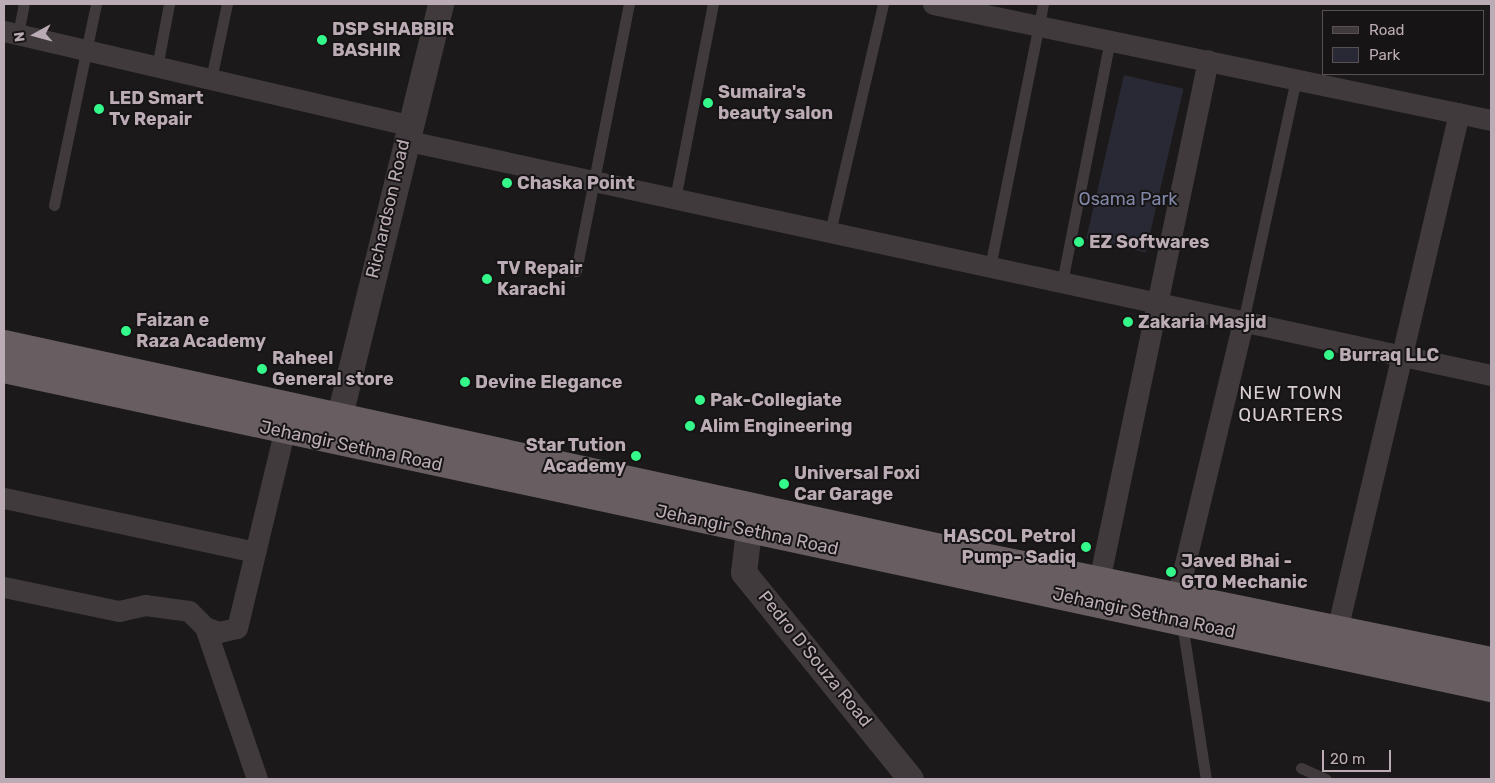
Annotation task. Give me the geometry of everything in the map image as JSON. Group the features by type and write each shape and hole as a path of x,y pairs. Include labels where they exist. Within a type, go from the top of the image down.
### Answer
{"highway":[{"name":"Jehangir Sethna Road","path":"4,344 1099,581 1180,609 1491,688"},
{"name":"Jehangir Sethna Road","path":"4,369 284,432 749,530 1180,609 1337,630 1491,662"}],"street":[{"name":"Richardson Road","path":"340,416 406,132 442,4"},
{"path":"933,4 1491,120"},
{"path":"11,33 212,79 594,181 1491,375"},
{"path":"1099,581 1208,60"},
{"path":"1337,630 1459,113"},
{"path":"1180,609 1243,322"},
{"path":"4,587 119,611 145,605 189,611 205,627 219,632 237,628 284,432"},
{"path":"4,498 255,552"},
{"name":"Pedro D'Souza Road","path":"749,530 744,573 911,779"},
{"path":"205,627 257,779"}],"lane":[{"path":"11,33 24,4"},
{"path":"54,205 88,51 96,4"},
{"path":"156,66 169,4"},
{"path":"212,79 227,4"},
{"path":"576,271 629,4"},
{"path":"675,198 713,4"},
{"path":"830,232 883,4"},
{"path":"990,267 1043,4"},
{"path":"1062,282 1110,40"},
{"path":"1243,322 1296,79"},
{"path":"1180,609 1206,779"},
{"path":"1301,768 1326,779"}],"green space":[{"name":"Osama Park","path":"1124,75 1183,89 1146,252 1086,239"}],"place":[{"name":"DSP SHABBIR BASHIR","path":"322,40"},
{"name":"Sumaira's beauty salon","path":"708,103"},
{"name":"LED Smart Tv Repair","path":"99,109"},
{"name":"Chaska Point","path":"507,183"},
{"name":"EZ Softwares","path":"1079,242"},
{"name":"TV Repair Karachi","path":"487,279"},
{"name":"Zakaria Masjid","path":"1128,322"},
{"name":"Faizan e Raza Academy","path":"126,331"},
{"name":"Burraq LLC","path":"1329,355"},
{"name":"Raheel General store","path":"262,369"},
{"name":"Devine Elegance","path":"465,382"},
{"name":"Pak-Collegiate","path":"700,400"},
{"name":"Alim Engineering","path":"690,426"},
{"name":"Star Tution Academy","path":"636,456"},
{"name":"Universal Foxi Car Garage","path":"784,484"},
{"name":"HASCOL Petrol Pump- Sadiq","path":"1086,547"},
{"name":"Javed Bhai - GTO Mechanic","path":"1171,572"}],"district":[{"name":"NEW TOWN QUARTERS","path":"1291,404"}]}
